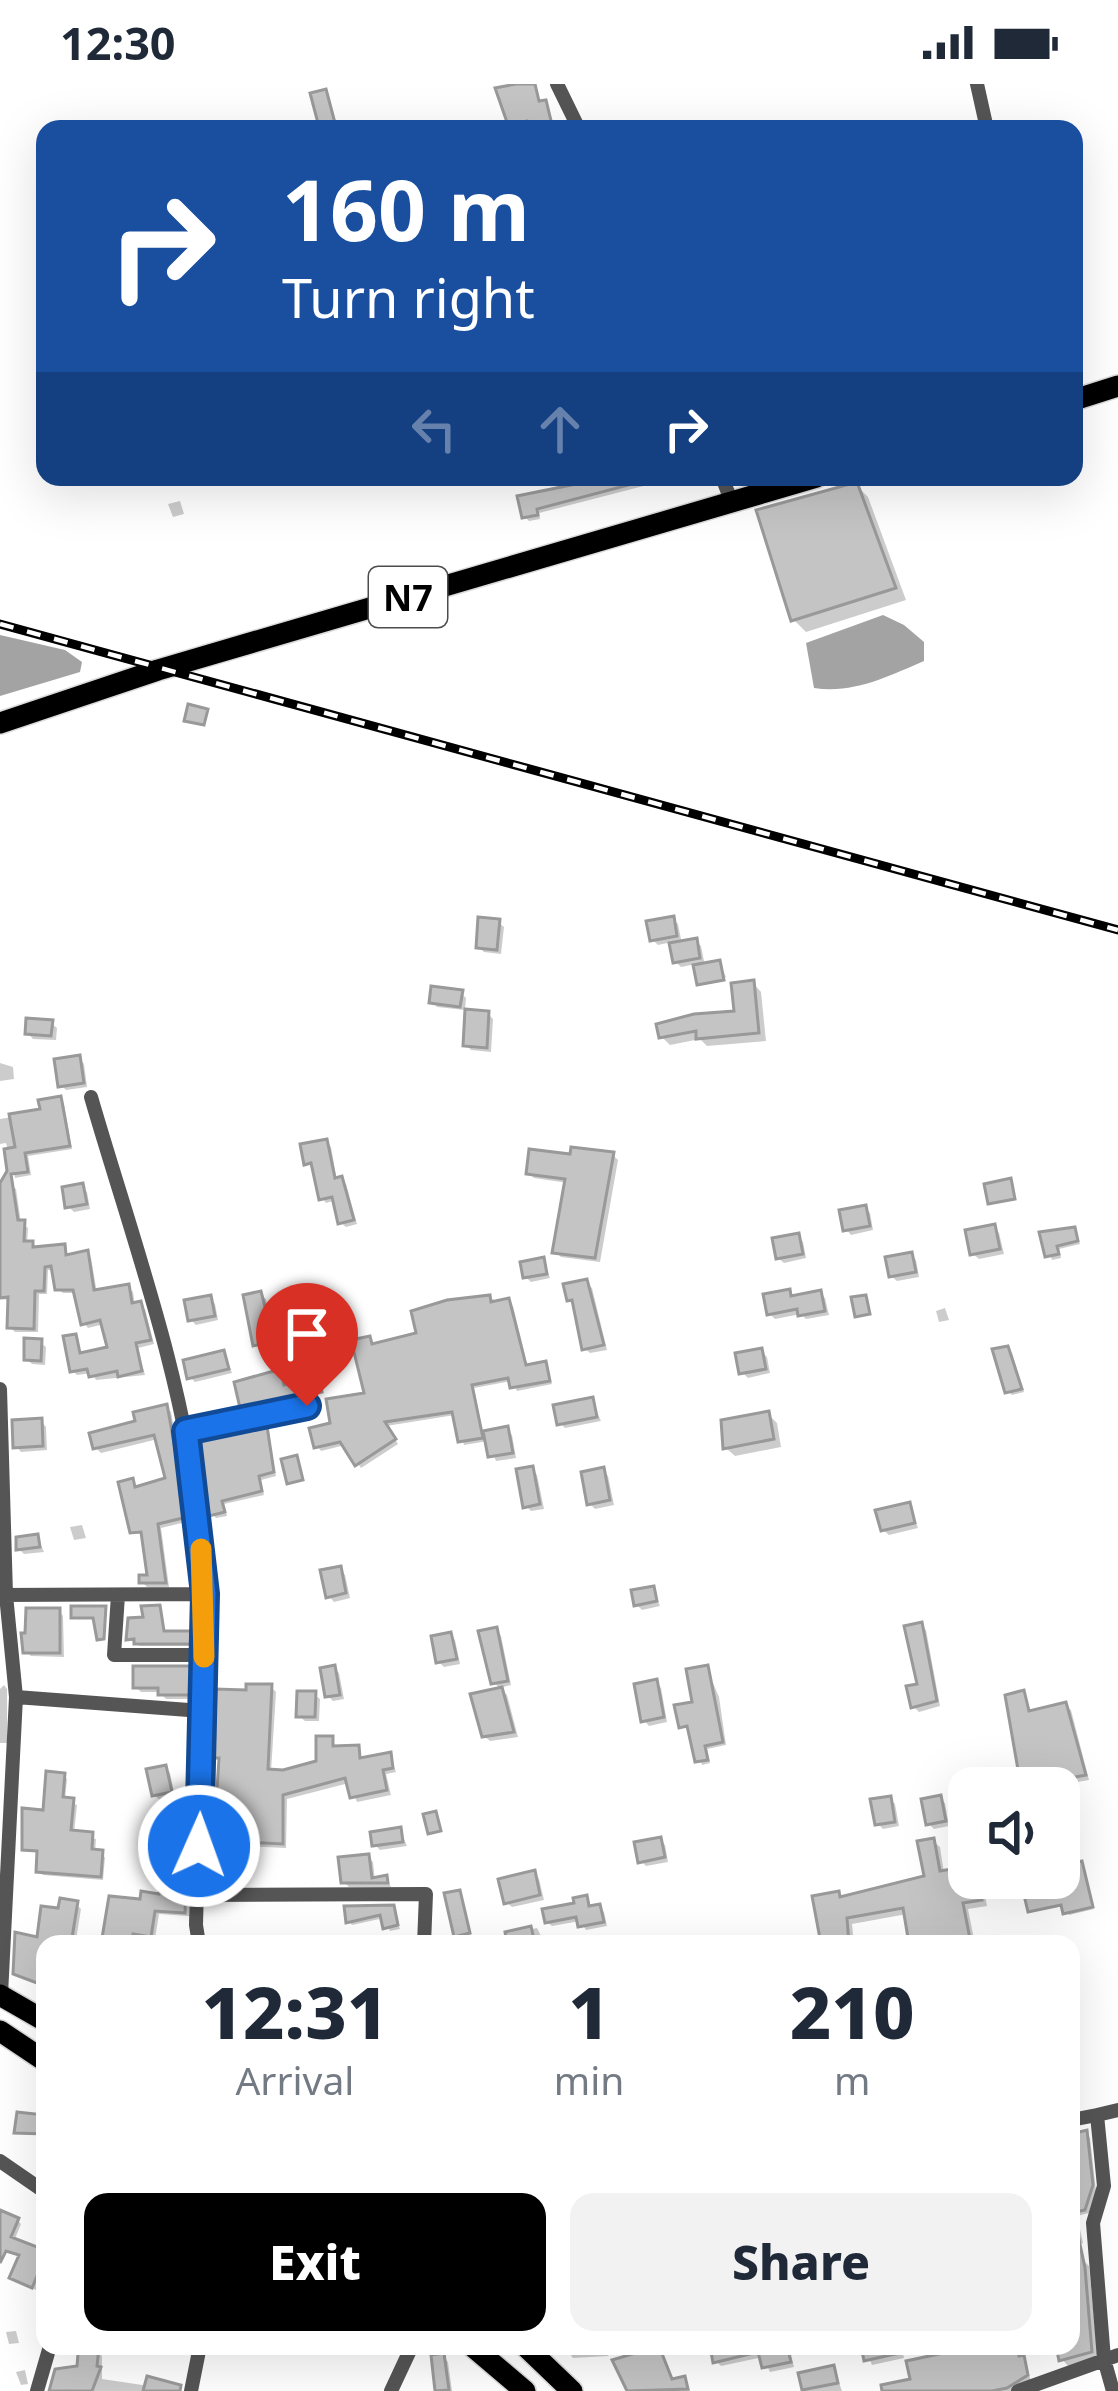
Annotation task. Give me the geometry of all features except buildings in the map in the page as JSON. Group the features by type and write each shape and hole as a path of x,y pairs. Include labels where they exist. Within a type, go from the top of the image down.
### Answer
{"highway":[{"path":"1083,397 1118,386"},
{"name":"N7","path":"0,723 158,670 788,486"},
{"path":"0,1995 36,2016"},
{"path":"0,2031 36,2055"},
{"path":"482,2355 524,2391"},
{"path":"534,2355 572,2391"}],"street":[{"path":"557,84 575,120"},
{"path":"977,84 985,120"},
{"path":"725,486 732,503"},
{"path":"91,1097 148,1275 186,1431 205,1594 199,1935"},
{"path":"0,1389 3,1595 16,1697 0,1995"},
{"path":"186,1431 307,1406"},
{"path":"3,1595 205,1594"},
{"path":"118,1595 114,1654 204,1655"},
{"path":"16,1697 202,1711"},
{"path":"197,1895 426,1894 424,1935"},
{"path":"1080,2118 1118,2110"},
{"path":"1097,2115 1104,2186 1093,2223 1113,2391"},
{"path":"0,2162 36,2186"},
{"path":"37,2391 47,2355"},
{"path":"191,2391 198,2355"},
{"path":"392,2391 408,2355"},
{"path":"1018,2391 1111,2357"}],"shaded area":[{"path":"883,615 924,642 924,661 857,686 814,688 806,643"},
{"path":"0,635 65,650 82,662 80,672 0,696"}],"railway":[{"path":"0,624 1118,930"}],"slow traffic":[{"path":"201,1549 204,1657"}],"route":[{"path":"199,1846 205,1594 186,1431 307,1406"}]}
